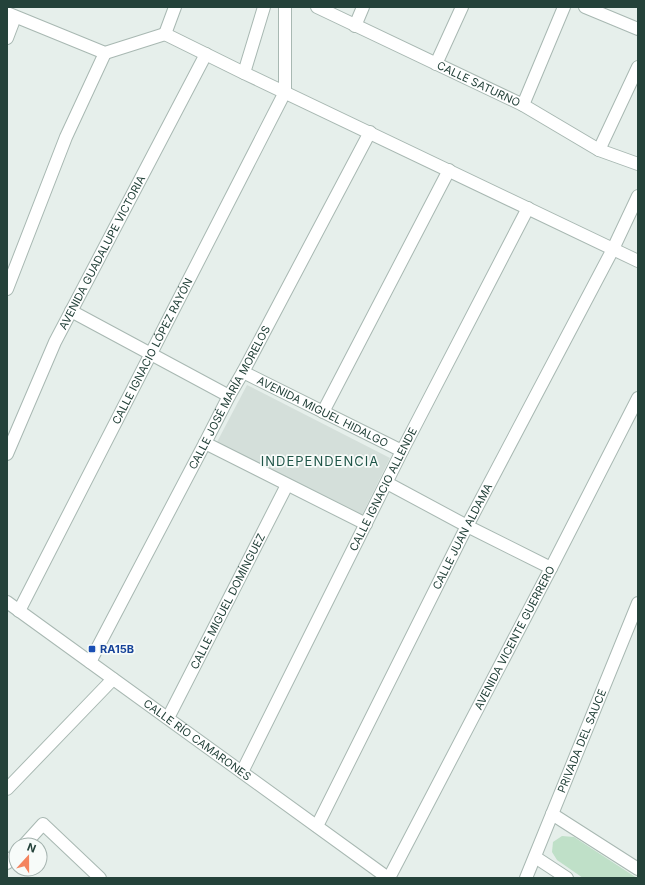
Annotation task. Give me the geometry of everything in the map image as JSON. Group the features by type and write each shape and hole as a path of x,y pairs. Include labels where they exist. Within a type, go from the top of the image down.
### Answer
{"street":[{"path":"165,34 175,7"},
{"path":"244,73 264,7"},
{"path":"285,7 285,92"},
{"name":"CALLE SATURNO","path":"317,7 523,105 599,150 638,164"},
{"path":"355,26 363,7"},
{"path":"436,64 462,7"},
{"path":"523,105 564,7"},
{"path":"586,7 638,29"},
{"path":"7,38 11,15 105,53 165,34 638,260"},
{"path":"7,289 66,137 105,53"},
{"name":"AVENIDA GUADALUPE VICTORIA","path":"7,454 55,342 206,54"},
{"path":"599,150 638,66"},
{"name":"CALLE IGNACIO LÓPEZ RAYÓN","path":"19,611 285,92"},
{"name":"CALLE JOSÉ MARÍA MORELOS","path":"90,662 229,396 370,132"},
{"path":"323,412 449,170"},
{"name":"CALLE JUAN ALDAMA","path":"317,826 468,526 613,249 638,196"},
{"name":"CALLE IGNACIO ALLENDE","path":"242,772 402,451 528,208"},
{"path":"71,311 152,353 229,396"},
{"name":"AVENIDA MIGUEL HIDALGO","path":"242,372 402,451"},
{"name":"AVENIDA VICENTE GUERRERO","path":"389,878 638,398"},
{"path":"205,443 366,524"},
{"path":"387,483 551,568"},
{"name":"CALLE MIGUEL DOMÍNGUEZ","path":"168,718 287,485"},
{"name":"CALLE RÍO CAMARONES","path":"7,602 389,878"},
{"name":"PRIVADA DEL SAUCE","path":"526,878 638,603"},
{"path":"8,787 113,678"},
{"path":"552,814 638,869"},
{"path":"31,837 43,824 100,878"},
{"path":"535,857 567,878"}],"shaded area":[{"path":"247,385 390,458 362,515 217,442"}],"green space":[{"path":"562,836 574,837 637,878 583,878 557,860 552,852 553,842"}],"place":[{"name":"RA15B","path":"92,649"}],"district":[{"name":"INDEPENDENCIA","path":"320,461"}]}
